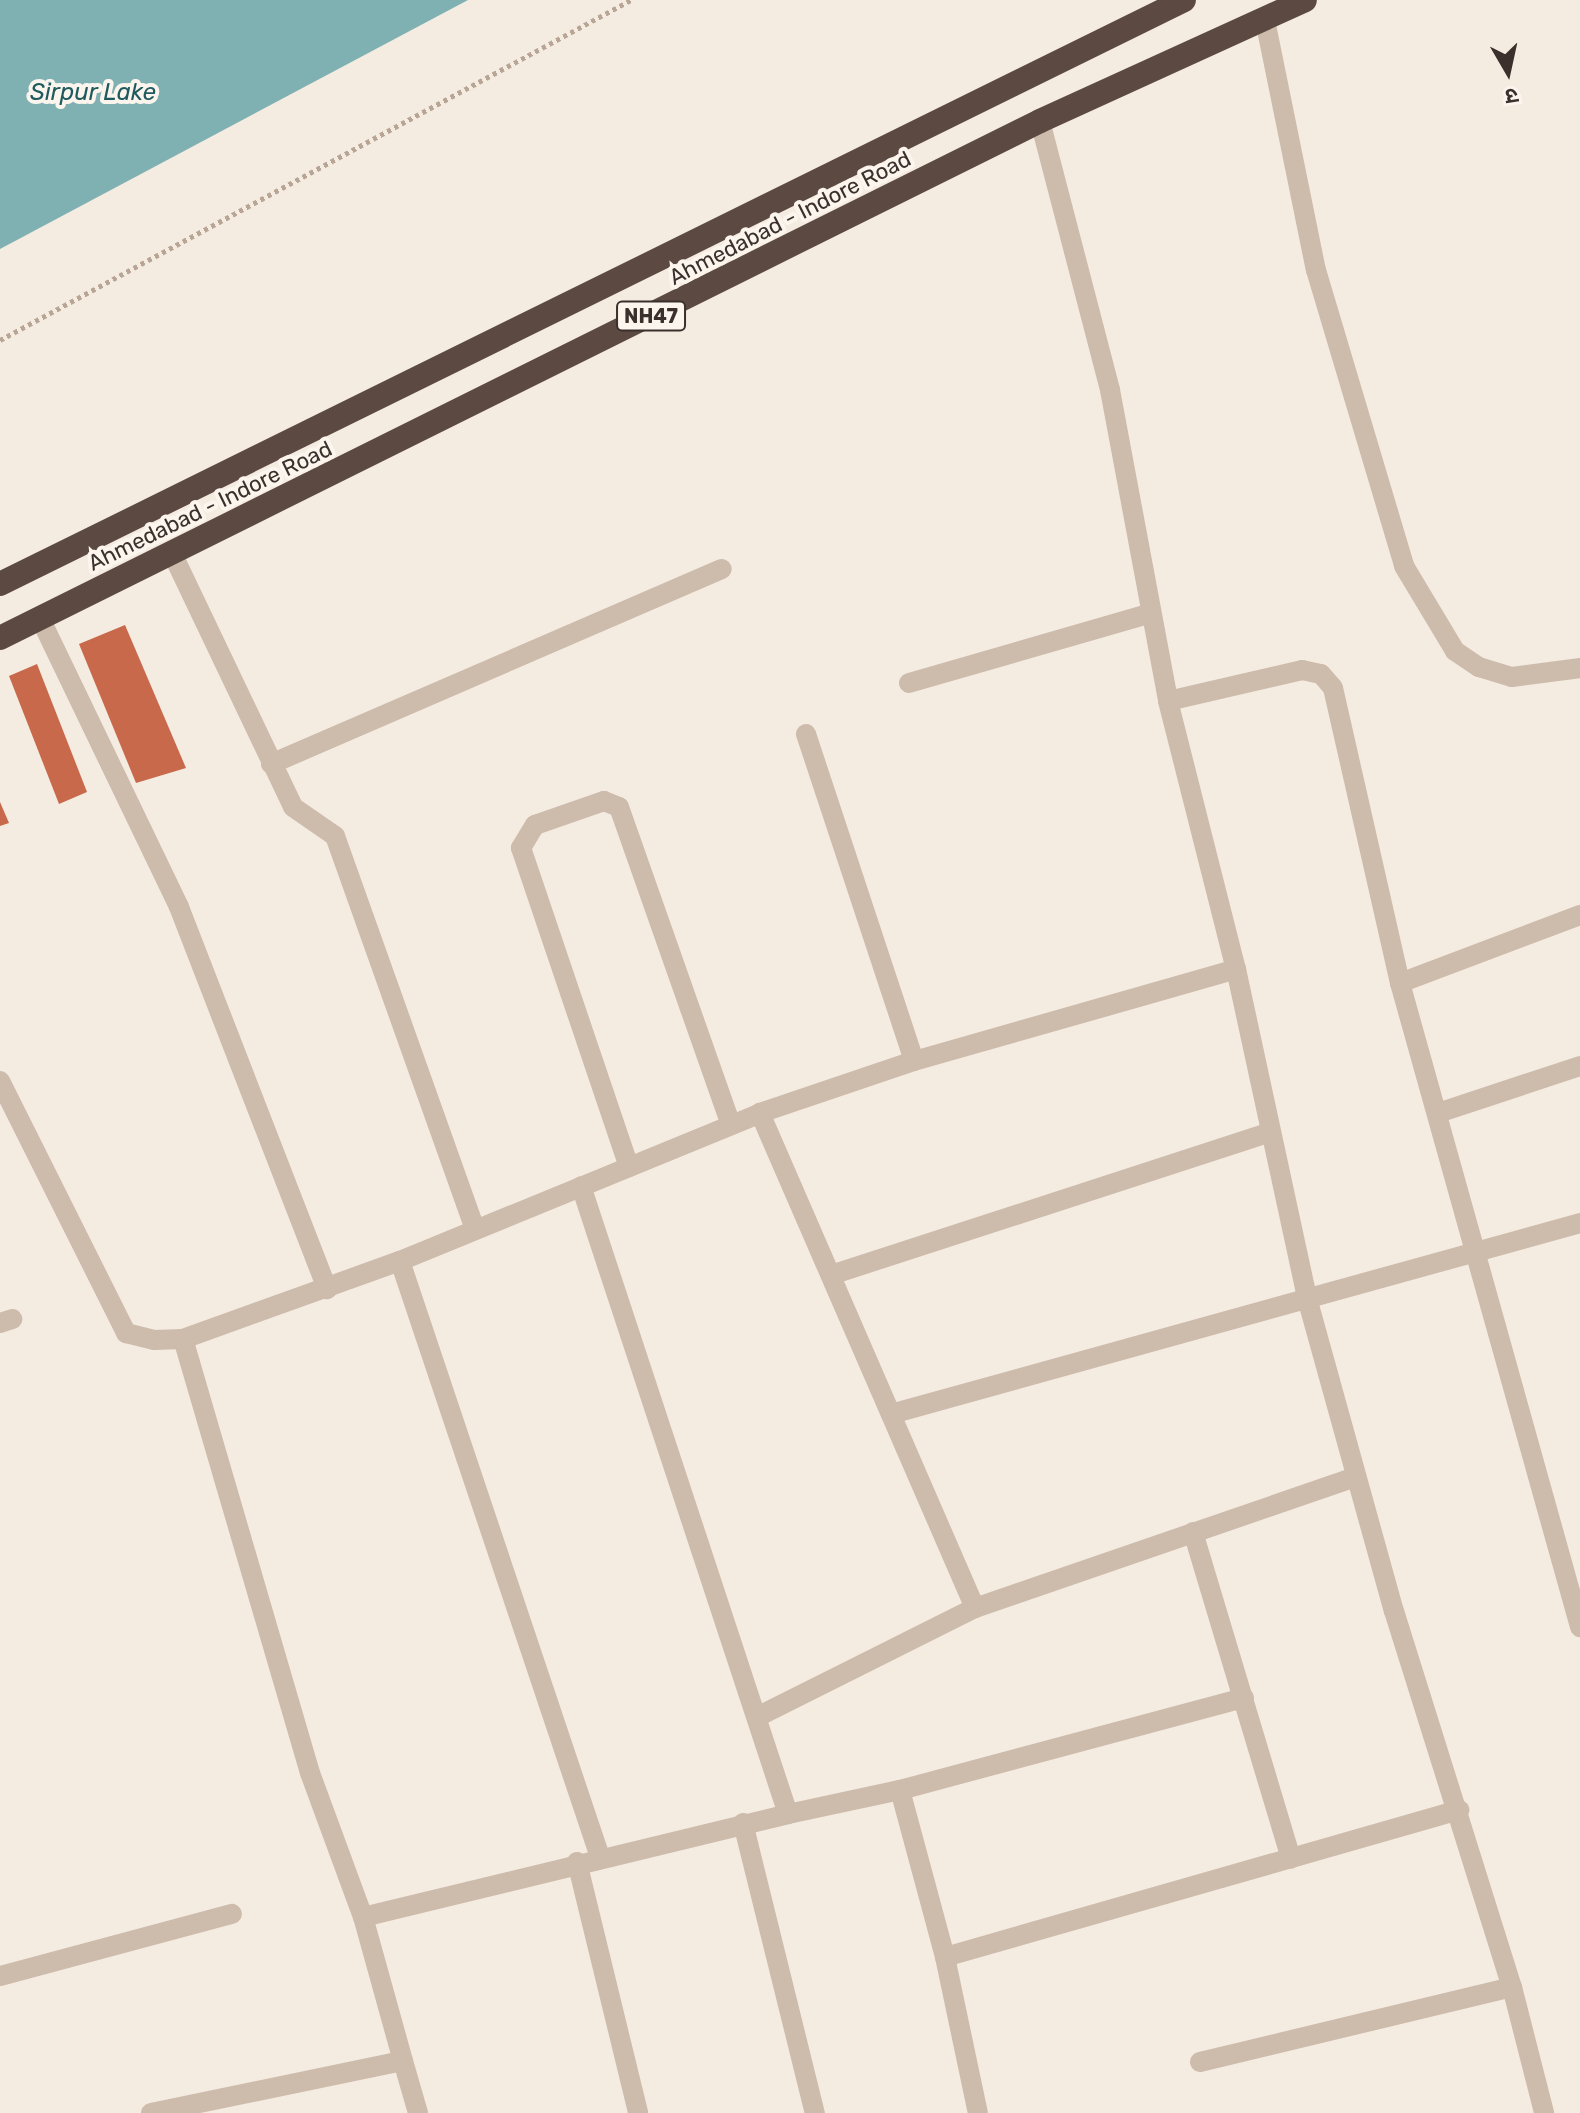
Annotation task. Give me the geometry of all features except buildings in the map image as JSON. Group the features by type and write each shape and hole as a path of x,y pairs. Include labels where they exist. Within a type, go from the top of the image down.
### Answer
{"highway":[{"name":"Ahmedabad - Indore Road","path":"0,584 1184,0"},
{"name":"Ahmedabad - Indore Road","path":"0,638 173,555 1040,121 1305,0"}],"street":[{"path":"1265,20 1316,270 1404,566 1455,651 1479,667 1512,677 1580,668"},
{"path":"1040,121 1110,390 1168,701 1236,969 1307,1298 1356,1477 1512,1987 1544,2113"},
{"path":"173,555 293,807 335,836 475,1229"},
{"path":"271,764 722,569"},
{"path":"909,683 1151,613"},
{"path":"40,618 179,907 327,1289"},
{"path":"1168,701 1302,670 1321,674 1333,688 1400,983 1580,1627"},
{"path":"806,734 914,1061"},
{"path":"629,1167 521,848 535,825 604,801 619,807 731,1125"},
{"path":"1400,983 1580,915"},
{"path":"0,1081 126,1333 154,1340 183,1339 400,1261 760,1113 914,1061 1236,969"},
{"path":"1438,1113 1580,1066"},
{"path":"760,1113 975,1608"},
{"path":"831,1275 1269,1133"},
{"path":"581,1186 788,1814"},
{"path":"891,1414 1580,1223"},
{"path":"400,1261 600,1857"},
{"path":"183,1339 310,1773 363,1917 418,2113"},
{"path":"757,1717 975,1608 1356,1477"},
{"path":"1193,1532 1291,1859"},
{"path":"363,1917 577,1862 900,1790 1244,1698"},
{"path":"900,1790 945,1957 978,2113"},
{"path":"945,1957 1459,1810"},
{"path":"743,1823 815,2113"},
{"path":"577,1862 638,2113"},
{"path":"0,1976 232,1914"},
{"path":"1200,2062 1512,1987"},
{"path":"151,2113 403,2061"}],"path":[{"path":"0,340 631,0"}],"water":[{"name":"Sirpur Lake","path":"0,0 468,0 0,249"}]}
